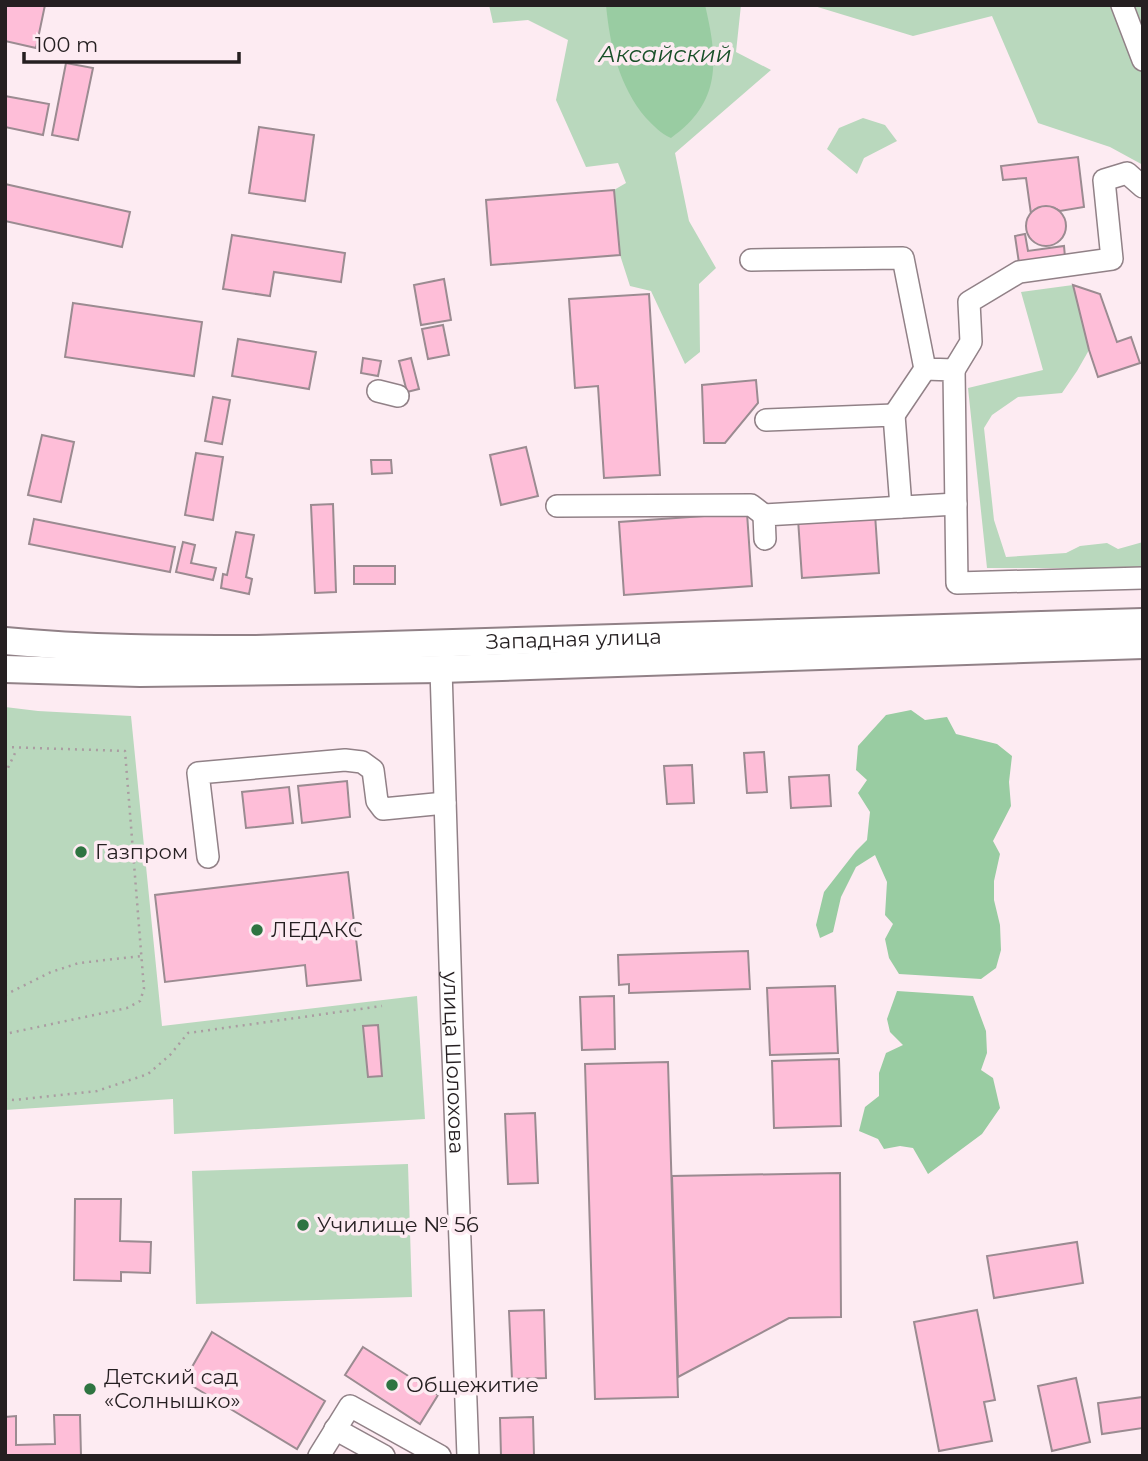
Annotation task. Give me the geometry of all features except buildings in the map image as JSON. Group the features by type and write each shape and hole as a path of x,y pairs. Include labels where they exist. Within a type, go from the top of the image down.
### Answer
{"main road":[{"name":"Западная улица","path":"5,641 141,649 256,649 1143,622"},
{"name":"Западная улица","path":"5,669 140,673 441,669 1143,645"}],"street":[{"path":"1122,5 1143,60"},
{"path":"1143,187 1127,173 1104,180 1112,259 1019,272 969,302 971,342 954,370 957,583 1143,578"},
{"path":"751,260 903,258 925,369 894,415 901,507"},
{"path":"925,369 954,370"},
{"path":"766,420 894,415"},
{"path":"557,506 751,505 764,514 956,504"},
{"path":"764,514 765,539"},
{"name":"улица Шолохова","path":"441,669 468,1456"},
{"path":"208,857 198,773 345,760 362,762 373,769 377,801 383,808 445,803"},
{"path":"319,1456 350,1406 440,1456"},
{"path":"335,1429 384,1456"}],"path":[{"path":"5,747 125,751 144,989 140,1001 127,1008 5,1034"},
{"path":"5,774 18,747"},
{"path":"5,995 51,972 79,963 142,956"},
{"path":"5,1099 97,1091 148,1074 170,1055 188,1033 382,1006"}],"shaded area":[{"path":"489,5 741,5 736,52 771,70 675,153 689,221 716,268 699,284 700,352 685,364 651,291 630,286 620,255 614,190 626,183 618,163 586,167 556,100 568,40 528,20 493,23"},
{"path":"811,5 1143,5 1143,165 1110,147 1038,123 992,16 913,36"},
{"path":"863,118 885,125 897,141 864,158 857,174 827,149 839,128"},
{"path":"1073,285 1089,350 1077,371 1062,393 1018,397 992,415 984,428 994,520 1006,557 1066,553 1080,546 1107,543 1118,549 1143,542 1143,568 987,568 968,388 1043,370 1021,292"},
{"path":"5,707 131,716 162,1026 417,996 425,1119 174,1134 173,1099 5,1110"},
{"path":"408,1164 412,1297 196,1304 192,1171"}],"water":[{"name":"Аксайский","path":"606,5 705,5 713,62 708,95 688,124 671,138 646,118 629,93 613,50"},
{"path":"911,710 925,720 947,717 956,734 997,744 1012,756 1009,782 1011,806 993,841 1000,854 994,881 994,900 1000,925 1001,950 996,968 981,979 899,974 889,958 885,939 893,924 885,915 887,882 875,855 856,867 841,897 833,932 820,938 816,925 824,892 867,840 870,812 858,793 867,780 856,770 858,746 886,715"},
{"path":"897,991 973,996 986,1031 987,1053 981,1070 993,1078 1000,1108 982,1134 928,1174 913,1148 900,1146 884,1149 878,1139 859,1131 865,1107 879,1096 879,1073 886,1053 903,1045 890,1032 887,1019"}],"place":[{"name":"Газпром","path":"81,852"},
{"name":"ЛЕДАКС","path":"257,930"},
{"name":"Училище № 56","path":"303,1225"},
{"name":"Общежитие","path":"392,1385"},
{"name":"Детский сад «Солнышко»","path":"90,1389"}]}
